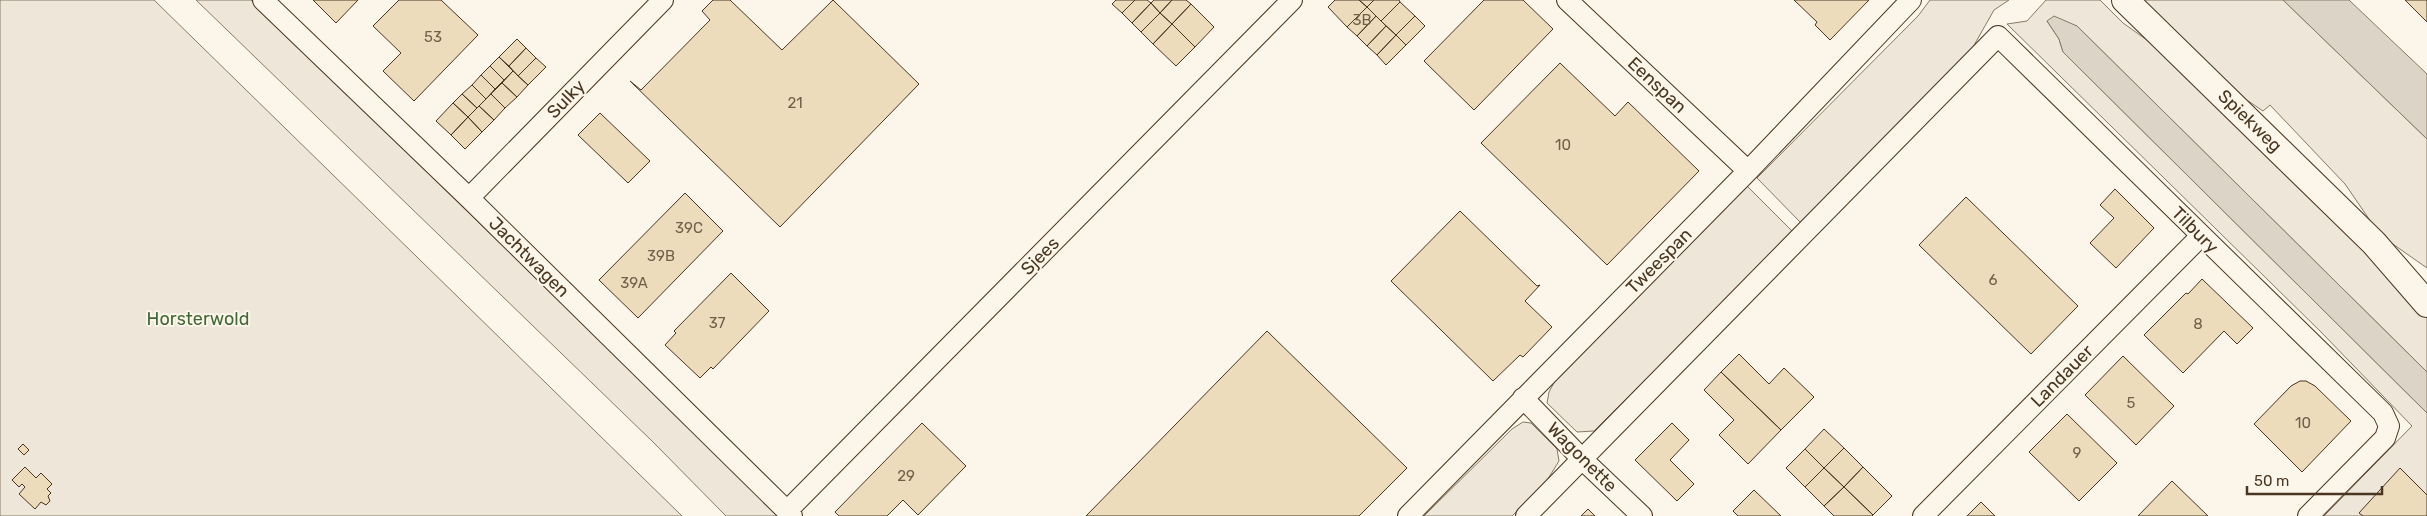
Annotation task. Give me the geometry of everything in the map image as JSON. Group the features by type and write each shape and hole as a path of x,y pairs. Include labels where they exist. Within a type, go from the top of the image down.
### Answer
{"main road":[{"name":"Spiekweg","path":"2125,0 2374,243 2427,304"},
{"name":"Spiekweg","path":"2374,243 2427,282"}],"street":[{"name":"Jachtwagen","path":"263,0 469,198 790,514"},
{"name":"Sulky","path":"469,198 663,0"},
{"name":"Sjees","path":"790,514 1292,0"},
{"name":"Eenspan","path":"1567,0 1748,171"},
{"name":"Tweespan","path":"1408,516 1912,2"},
{"name":"Tilbury","path":"1582,459 1998,36 2383,413 2389,426 2385,438 2308,516"},
{"name":"Landauer","path":"1923,516 2201,236"},
{"name":"Wagonette","path":"1523,398 1582,459 1642,516"},
{"path":"1526,516 1582,459"}],"green space":[{"name":"Horsterwold","path":"0,0 154,0 682,516 0,516"},
{"path":"196,0 251,0 779,516 726,516 653,442"},
{"path":"1930,0 2009,0 1994,10 1973,47 1801,223 1757,178 1918,16"},
{"path":"2046,0 2100,0 2123,23 2168,55 2427,315 2427,372 2077,26 2047,21 2059,39 2063,52 2427,413 2427,516 2324,516 2412,426 2322,333 2007,24 2027,21"},
{"path":"2143,0 2283,0 2427,139 2427,268 2380,235 2345,184 2270,105 2263,111 2229,88"},
{"path":"1747,186 1793,232 1594,431 1577,432 1547,403 1549,392 1557,377"},
{"path":"1523,422 1531,423 1557,449 1559,461 1546,482 1512,516 1424,516 1512,429"}],"shaded area":[{"path":"2283,0 2349,0 2427,74 2427,139"},
{"path":"2054,16 2077,26 2427,372 2427,413 2063,52 2059,39 2047,21"}],"building":[{"path":"313,0 358,0 336,23"},
{"path":"399,0 441,0 478,35 414,101 383,71 401,53 373,26"},
{"path":"713,0 730,0 782,50 833,0 919,84 780,227 630,81 641,90 710,20 702,11"},
{"path":"1116,0 1135,0 1122,13 1112,4"},
{"path":"1135,0 1147,0 1151,3 1132,23 1122,13"},
{"path":"1154,0 1172,0 1160,13 1151,3"},
{"path":"1172,0 1186,0 1191,4 1172,24 1160,13"},
{"path":"1335,0 1359,0 1367,7 1347,27 1328,7"},
{"path":"1359,0 1374,0 1367,7"},
{"path":"1374,0 1399,0 1400,2 1381,21 1367,7"},
{"path":"1484,0 1523,0 1553,29 1474,110 1424,61"},
{"path":"1794,0 1869,0 1830,40 1815,25 1817,22"},
{"path":"2405,0 2427,0 2427,22"},
{"path":"1400,2 1415,16 1396,35 1381,21"},
{"path":"1151,3 1160,13 1141,32 1132,23"},
{"path":"1191,4 1214,27 1195,47 1172,24"},
{"path":"1367,7 1376,16 1357,36 1347,27"},
{"path":"1160,13 1172,24 1153,44 1141,32"},
{"path":"1376,16 1386,26 1367,46 1357,36"},
{"path":"1415,16 1425,26 1406,45 1396,35"},
{"path":"1172,24 1195,47 1176,66 1153,44"},
{"path":"1386,26 1396,35 1377,55 1367,46"},
{"path":"1396,35 1406,45 1386,65 1377,55"},
{"path":"517,39 526,48 509,66 499,57"},
{"path":"526,48 536,58 518,76 509,66"},
{"path":"499,57 513,71 504,80 490,66"},
{"path":"536,58 546,67 528,85 518,76"},
{"path":"1560,63 1615,116 1628,102 1699,171 1607,265 1481,143"},
{"path":"490,66 504,80 495,89 481,75"},
{"path":"513,71 528,85 517,97 502,83"},
{"path":"481,75 495,89 486,99 472,85"},
{"path":"502,83 517,97 505,108 491,94"},
{"path":"472,85 486,99 477,108 462,94"},
{"path":"462,94 477,108 468,117 453,103"},
{"path":"491,94 505,108 494,120 479,106"},
{"path":"453,103 468,117 451,135 436,121"},
{"path":"479,106 494,120 482,132 468,117"},
{"path":"600,113 650,161 628,183 578,135"},
{"path":"468,117 482,132 465,149 451,135"},
{"path":"2115,189 2154,228 2116,268 2090,243 2114,218 2100,205"},
{"path":"685,193 723,231 638,318 599,280"},
{"path":"1966,197 2078,306 2031,354 1919,245"},
{"path":"1460,211 1537,286 1540,285 1525,301 1552,327 1523,357 1520,355 1493,381 1391,281"},
{"path":"731,273 769,311 713,369 711,367 700,378 665,345 676,333 674,331"},
{"path":"2202,279 2253,328 2237,344 2224,331 2183,373 2144,335"},
{"path":"1267,331 1407,468 1359,516 1086,516"},
{"path":"1739,354 1769,384 1784,368 1814,397 1781,430 1721,372"},
{"path":"2123,356 2174,406 2136,445 2085,395"},
{"path":"1721,372 1781,430 1748,464 1719,435 1734,420 1704,390"},
{"path":"2300,381 2306,381 2315,386 2351,421 2302,472 2254,424 2291,386"},
{"path":"2067,414 2117,463 2079,501 2029,452"},
{"path":"922,423 966,466 918,515 903,500 887,516 839,516 835,512"},
{"path":"1672,423 1689,440 1670,460 1694,484 1677,501 1635,460"},
{"path":"1824,429 1844,448 1824,468 1805,449"},
{"path":"23,444 29,450 24,455 18,449"},
{"path":"1844,448 1863,467 1844,487 1824,468"},
{"path":"1805,449 1824,468 1805,487 1786,468"},
{"path":"25,467 36,478 41,473 52,484 47,489 51,493 48,496 50,501 46,505 41,502 35,509 19,494 25,487 22,484 19,487 12,480"},
{"path":"1863,467 1892,496 1873,515 1844,487"},
{"path":"1824,468 1844,487 1824,506 1805,487"},
{"path":"2400,468 2427,495 2427,516 2363,516 2359,513"},
{"path":"2172,481 2208,516 2138,516"},
{"path":"1844,487 1872,516 1834,516 1824,506"},
{"path":"1754,490 1781,516 1738,516 1733,511"},
{"path":"1981,502 1995,516 1967,516"},
{"path":"1588,509 1595,516 1581,516"}]}
